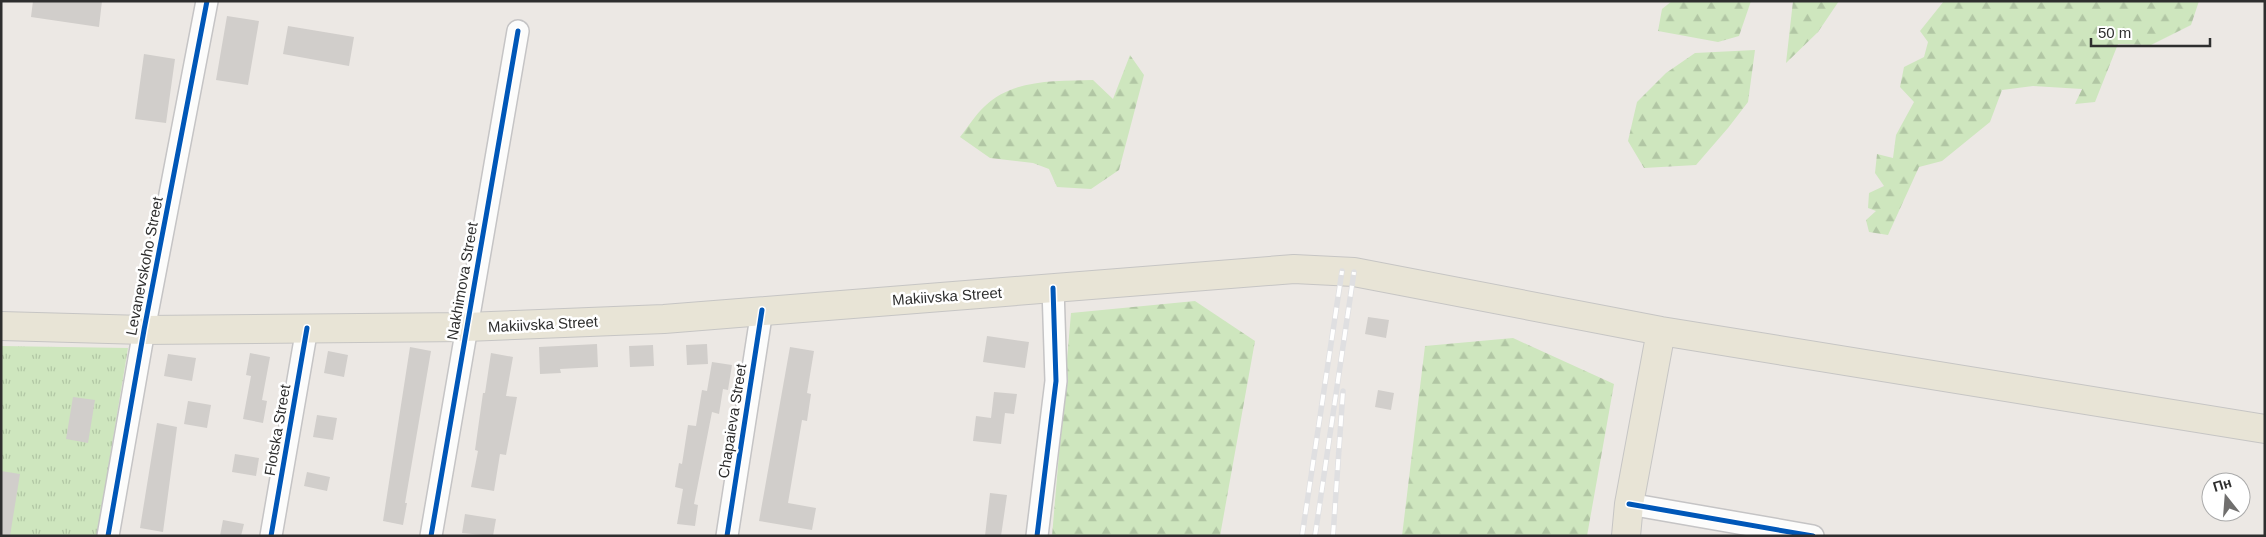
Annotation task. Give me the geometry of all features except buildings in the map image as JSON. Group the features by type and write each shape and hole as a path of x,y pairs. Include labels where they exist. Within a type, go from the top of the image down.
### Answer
{"main road":[{"name":"Makiivska Street","path":"1,326 144,330 466,327 664,319 1294,269 1321,269 1354,272 1661,331 2265,430"},
{"path":"1626,536 1629,504 1661,331"}],"street":[{"name":"Levanevskoho Street","path":"108,536 144,330 207,1"},
{"name":"Nakhimova Street","path":"431,536 518,32"},
{"path":"1037,536 1056,381 1053,288"},
{"name":"Chapaieva Street","path":"727,536 762,310"},
{"name":"Flotska Street","path":"271,536 307,328"},
{"path":"1629,504 1813,536"}],"green space":[{"path":"1672,1 1751,1 1739,36 1718,42 1658,31 1662,9"},
{"path":"1793,1 1839,1 1818,32 1786,63"},
{"path":"1944,1 2199,1 2191,25 2151,45 2118,44 2095,102 2075,104 2082,89 2033,86 2002,90 1990,122 1942,161 1919,167 1888,235 1869,232 1866,220 1876,211 1868,208 1869,193 1884,186 1875,173 1877,154 1893,158 1896,135 1914,102 1900,87 1904,67 1924,57 1928,42 1920,31"},
{"path":"1755,50 1748,102 1696,165 1644,168 1628,141 1637,102 1666,73 1695,53"},
{"path":"1130,55 1144,75 1119,170 1091,189 1057,187 1049,169 1033,163 990,158 960,137 985,106 996,97 1022,86 1036,83 1093,80 1113,99"},
{"path":"1195,301 1255,341 1220,536 1052,536 1071,313"},
{"path":"1513,338 1614,384 1587,536 1402,536 1425,346"},
{"path":"1,346 128,348 97,536 1,536"}],"railway":[{"path":"1302,536 1342,271"},
{"path":"1315,536 1354,272"},
{"path":"1333,536 1343,391"}],"cycle path":[{"path":"108,536 144,330 207,1"},
{"path":"431,536 518,31"},
{"path":"1037,536 1056,381 1053,288"},
{"path":"727,536 762,310"},
{"path":"271,536 307,328"},
{"path":"1629,504 1813,536"}]}
